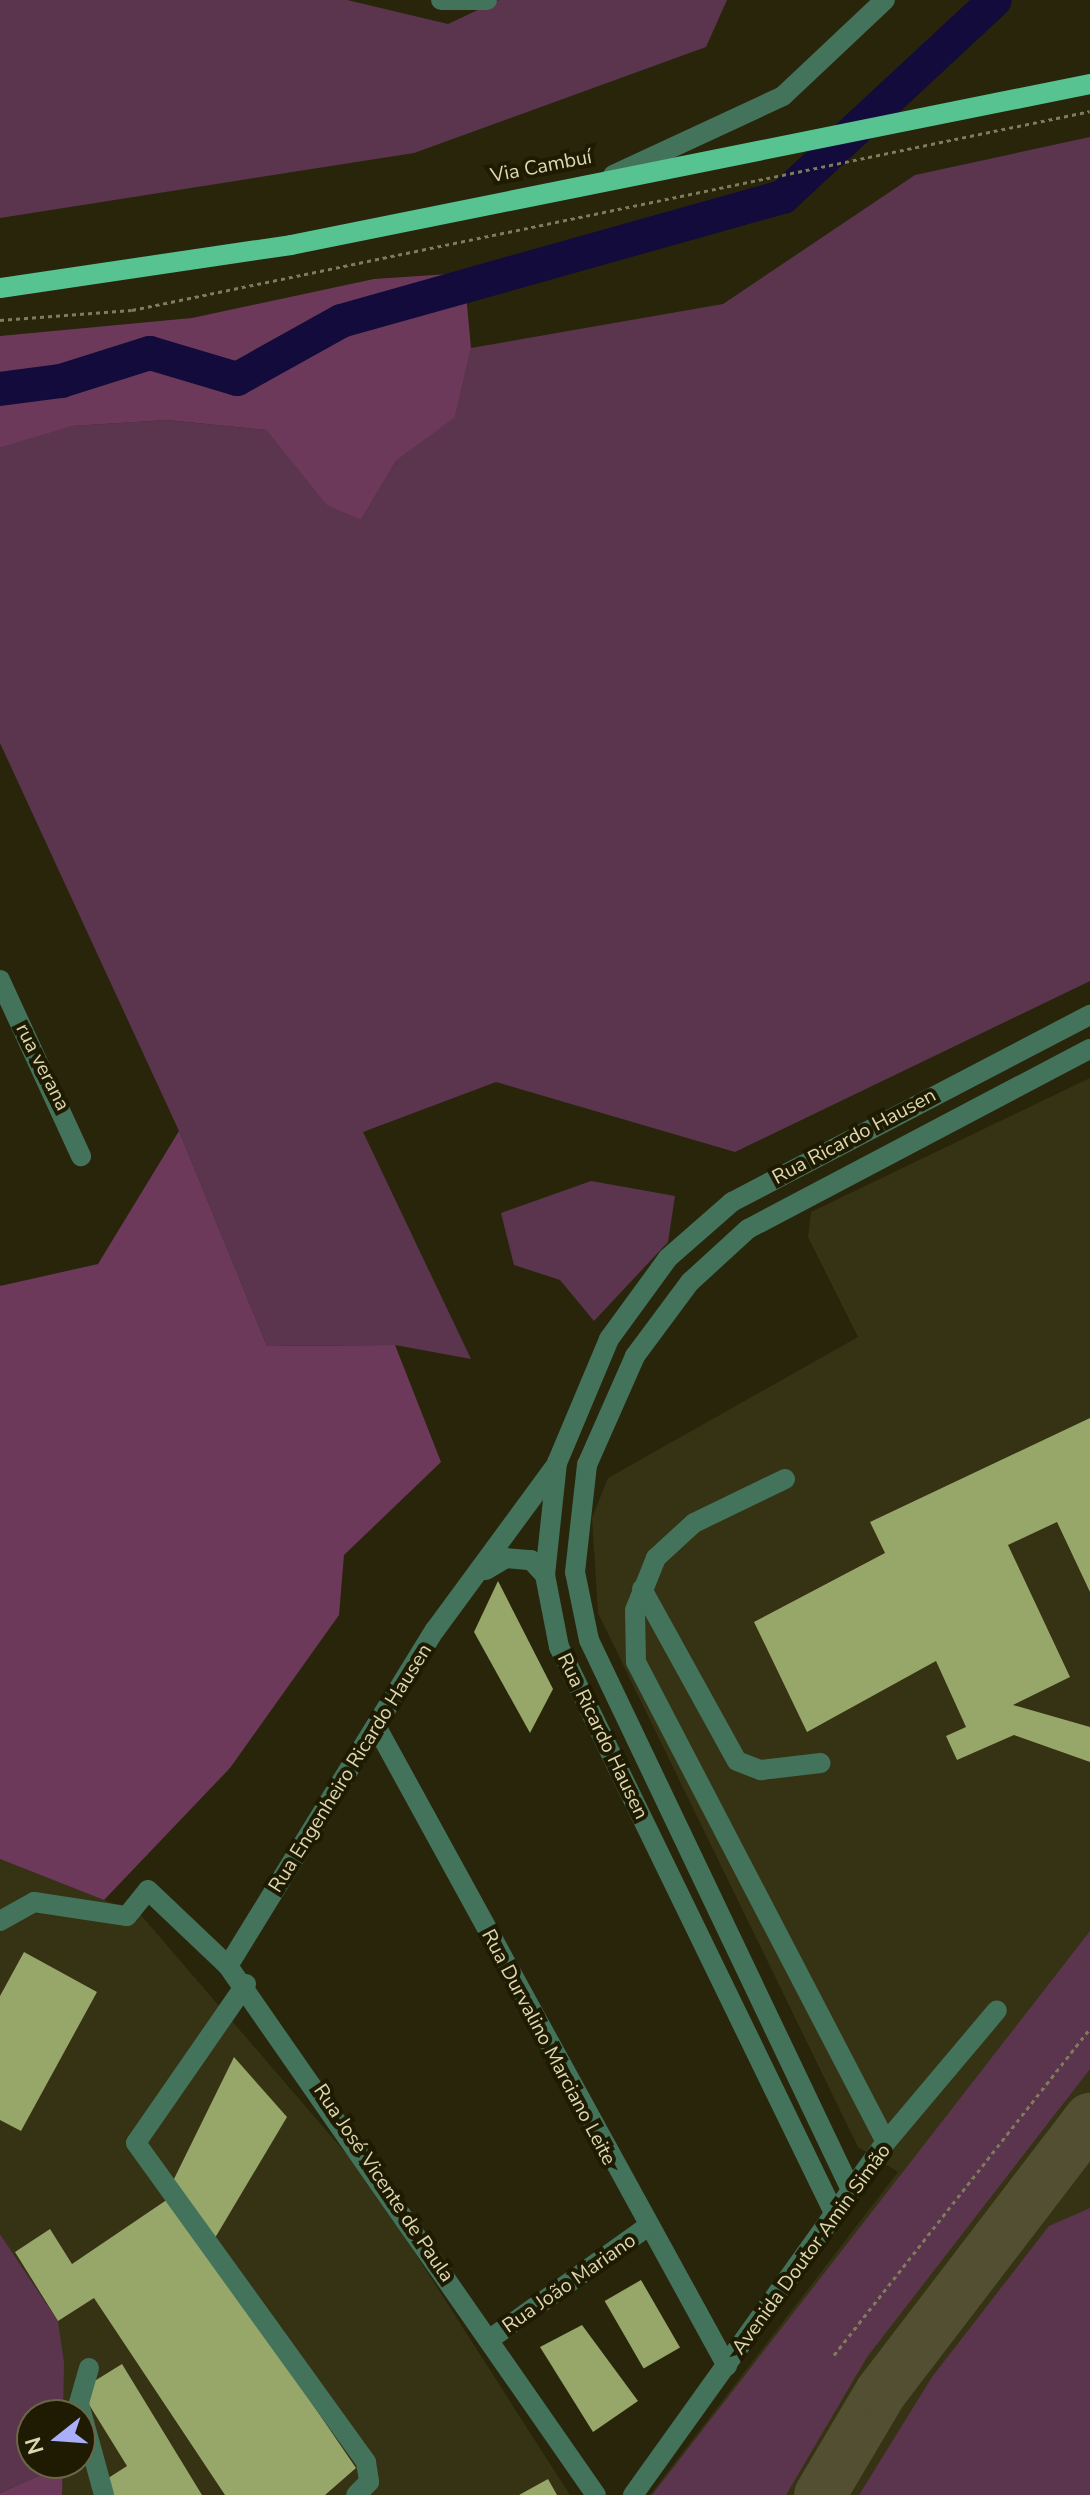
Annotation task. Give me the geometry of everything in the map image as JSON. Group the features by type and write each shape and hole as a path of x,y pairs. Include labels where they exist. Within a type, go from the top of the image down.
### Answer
{"main road":[{"name":"Via Cambuí","path":"0,288 291,245 820,133 1090,84"}],"street":[{"path":"441,0 487,0"},
{"path":"608,177 783,96 885,0"},
{"name":"rua verana","path":"0,980 81,1156"},
{"name":"Rua Ricardo Hausen","path":"834,2213 559,1647 545,1575 557,1463 609,1339 668,1258 732,1202 1090,1015"},
{"name":"Rua Ricardo Hausen","path":"851,2190 589,1640 575,1572 587,1465 635,1356 690,1282 748,1229 1090,1049"},
{"name":"Rua Engenheiro Ricardo Hausen","path":"228,1966 376,1726 557,1463"},
{"path":"785,1479 694,1523 656,1558 635,1610 636,1662 886,2142"},
{"path":"479,1574 506,1558 531,1560 545,1575"},
{"path":"642,1589 737,1761 761,1770 821,1763"},
{"name":"Rua Durvalino Marciano Leite","path":"376,1726 647,2227 727,2366"},
{"name":"Rua José Vicente de Paula","path":"0,1921 34,1902 127,1916 148,1890 228,1966 246,1984 596,2495"},
{"path":"246,1984 136,2143 366,2462 369,2482 356,2495"},
{"name":"Avenida Doutor Amin Simão","path":"633,2495 886,2142 997,2010"},
{"name":"Rua João Mariano","path":"490,2339 647,2227"},
{"path":"89,2368 79,2404 104,2495"}],"path":[{"path":"0,320 132,310 883,158 1090,111"},
{"path":"834,2355 1090,2029"}],"shaded area":[{"path":"0,0 347,0 448,24 499,0 727,0 706,47 414,153 0,218"},
{"path":"1090,137 1090,981 735,1152 496,1082 363,1132 471,1359 395,1345 267,1346 179,1131 0,743 0,448 71,426 167,420 266,430 327,504 361,520 396,461 455,416 471,348 723,304 915,175"},
{"path":"464,273 471,348 455,417 396,461 361,520 327,505 266,430 167,420 72,426 0,448 0,336 192,318 374,279"},
{"path":"1090,1078 1090,2495 650,2495 898,2172 858,2147 598,1613 592,1518 608,1478 858,1337 808,1237 811,1212"},
{"path":"179,1131 267,1346 395,1345 441,1462 344,1555 339,1615 230,1768 104,1900 0,1859 0,1286 98,1264"},
{"path":"591,1181 675,1196 668,1242 594,1321 560,1280 514,1265 501,1213"},
{"path":"0,1859 140,1914 367,2178 570,2495 62,2495 62,2479 96,2479 96,2399 62,2399 58,2321 0,2234"},
{"path":"1090,1931 1090,2069 867,2357 786,2495 652,2495"},
{"path":"1090,2208 1090,2495 859,2495 932,2377 1049,2226"},
{"path":"0,2234 58,2321 64,2363 63,2399 16,2399 16,2479 32,2479 0,2493"},
{"path":"32,2479 63,2479 62,2495 0,2493"}],"building":[{"path":"1090,1418 1090,1592 1057,1522 1008,1545 1070,1677 1013,1705 1090,1727 1090,1762 1014,1735 957,1760 946,1736 966,1727 936,1661 807,1732 754,1622 885,1553 870,1522"},
{"path":"498,1581 553,1689 530,1733 474,1632"},
{"path":"24,1952 97,1992 21,2131 0,2120 0,1996"},
{"path":"234,2057 287,2117 212,2243 172,2183"},
{"path":"171,2197 356,2468 325,2495 225,2495 94,2298 58,2321 15,2252 50,2229 72,2264"},
{"path":"641,2280 680,2348 644,2369 605,2301"},
{"path":"582,2325 638,2401 593,2432 540,2347"},
{"path":"122,2364 202,2495 110,2495 102,2482 127,2466 96,2416 96,2399 86,2399 80,2390"},
{"path":"548,2479 557,2495 519,2495"}],"waterway":[{"path":"0,389 61,381 150,353 237,379 341,321 783,197 995,0"}],"taxiway":[{"path":"820,2495 881,2392 1090,2119"}]}
